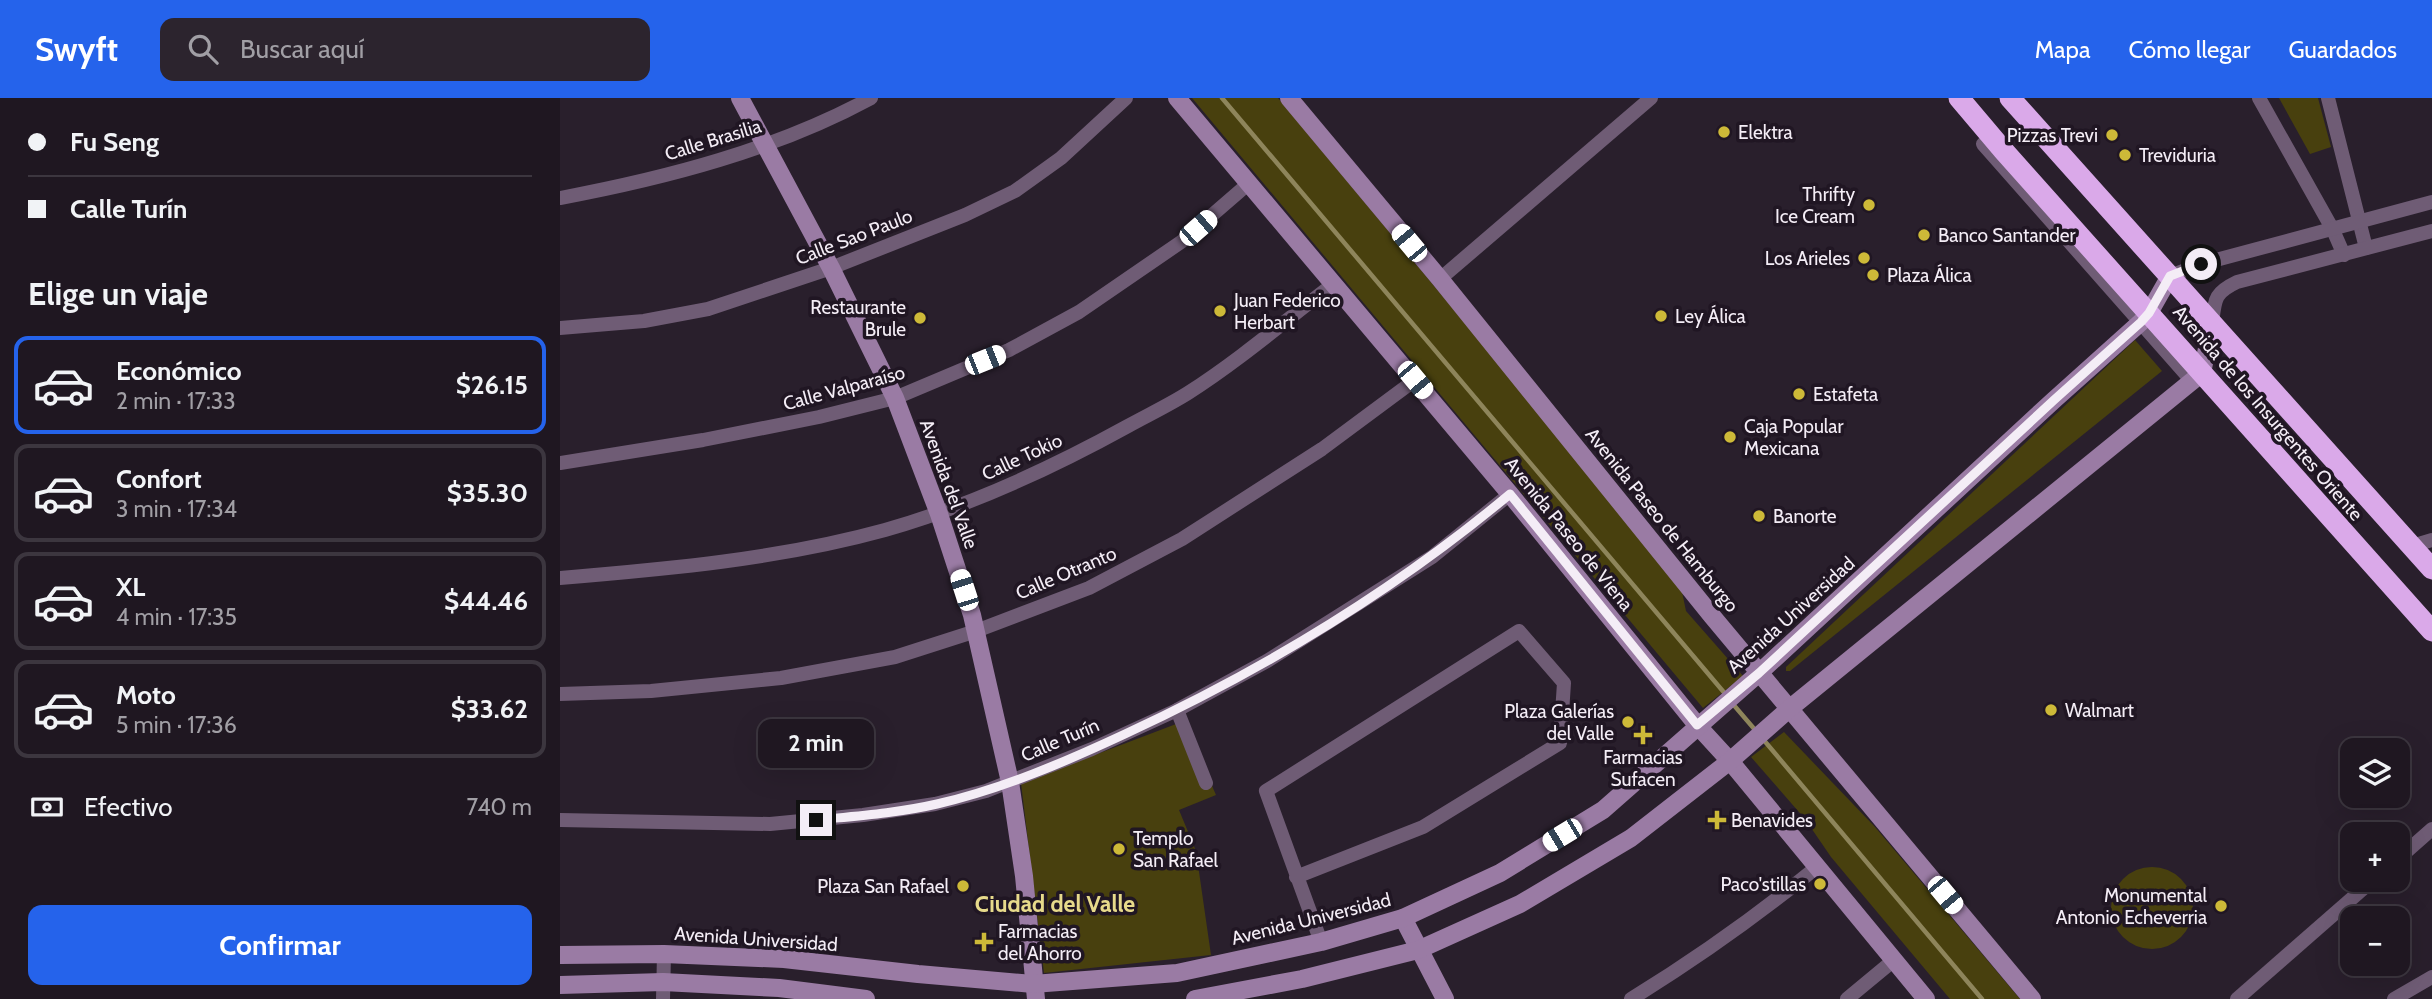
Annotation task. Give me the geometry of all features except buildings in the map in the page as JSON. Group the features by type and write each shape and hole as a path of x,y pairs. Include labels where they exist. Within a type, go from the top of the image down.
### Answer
{"highway":[{"name":"Avenida de los Insurgentes Oriente","path":"1959,98 2142,317 2432,631"},
{"name":"Avenida de los Insurgentes Oriente","path":"2010,98 2212,324 2422,543 2432,569"}],"main road":[{"name":"Avenida del Valle","path":"740,98 831,268 895,398 939,514 976,631 1010,782 1024,876 1035,992"},
{"name":"Avenida Paseo de Viena","path":"1177,98 1510,494 1697,725 1730,761 1926,999"},
{"name":"Avenida Paseo de Hamburgo","path":"1289,98 1440,279 1759,673 2032,999"},
{"name":"Avenida Universidad","path":"560,955 664,954 785,959 918,974 1035,992 1177,973 1321,942 1403,918 1500,873 1603,810 1697,725 1744,687 2054,400 2142,317 2170,276"},
{"path":"1195,999 1302,979 1418,950 1520,904 1631,838 1730,761 1774,721 2197,377 2212,324"},
{"path":"1403,918 1445,999"},
{"path":"560,985 663,990 779,988 866,999"}],"street":[{"name":"Calle Brasilia","path":"560,198 683,170 765,145 871,98"},
{"name":"Calle Sao Paulo","path":"560,328 644,321 708,309 831,268 965,215 1015,191 1060,158 1125,98"},
{"path":"1440,279 1651,98"},
{"path":"2259,98 2333,230 2344,255"},
{"path":"2329,98 2367,248"},
{"name":"Avenida de los Insurgentes Oriente","path":"1983,144 2142,317"},
{"name":"Calle Valparaíso","path":"560,463 703,440 820,417 895,398 1009,350 1079,312 1181,242 1248,184"},
{"path":"2170,276 2201,264 2432,202"},
{"path":"2212,324 2217,295 2237,282 2432,231"},
{"name":"Calle Tokio","path":"560,578 711,562 814,547 939,514 1002,489 1097,443 1188,393 1332,285"},
{"name":"Calle Otranto","path":"560,694 651,691 781,678 895,657 976,631 1089,588 1182,539 1300,464 1415,380"},
{"name":"Calle Turín","path":"560,820 770,824 863,816 935,804 986,791 1092,749 1177,710 1267,661 1432,557 1510,494"},
{"path":"1296,877 1423,827 1560,743 1564,683 1518,631 1266,791 1296,877 1321,942"},
{"path":"1177,710 1206,783"},
{"path":"2410,848 2432,829"},
{"path":"1631,999 1771,905 1817,867"},
{"path":"2237,999 2359,892"},
{"path":"663,990 664,954"},
{"path":"1847,999 1894,960"},
{"path":"2394,999 2432,976"}],"shaded area":[{"path":"1192,98 1278,98 1680,582 1686,611 1743,676 1703,708"},
{"path":"2279,98 2318,98 2331,147 2310,154"},
{"path":"2135,340 2162,371 1790,671 1786,671 1786,667"},
{"path":"1184,721 1216,795 1179,810 1196,851 1211,955 1044,973 1021,783"},
{"path":"1784,732 1875,827 2020,999 1950,999 1831,857 1805,819 1751,757"},
{"path":"2152,867 2168,870 2181,879 2190,892 2193,908 2190,924 2181,937 2168,946 2152,949 2136,946 2123,937 2114,924 2111,908 2114,892 2123,879 2136,870"}],"waterway":[{"path":"1222,98 1727,696"},
{"path":"1732,703 1756,731"},
{"path":"1762,738 1982,999"}],"place":[{"name":"Elektra","path":"1724,132"},
{"name":"Pizzas Trevi","path":"2112,135"},
{"name":"Treviduria","path":"2125,155"},
{"name":"Thrifty Ice Cream","path":"1869,205"},
{"name":"Banco Santander","path":"1924,235"},
{"name":"Los Arieles","path":"1864,258"},
{"name":"Plaza Álica","path":"1873,275"},
{"name":"Juan Federico Herbart","path":"1220,311"},
{"name":"Ley Álica","path":"1661,316"},
{"name":"Restaurante Brule","path":"920,318"},
{"name":"Estafeta","path":"1799,394"},
{"name":"Caja Popular Mexicana","path":"1730,437"},
{"name":"Banorte","path":"1759,516"},
{"name":"Walmart","path":"2051,710"},
{"name":"Plaza Galerías del Valle","path":"1628,722"},
{"name":"Farmacias Sufacen","path":"1643,735"},
{"name":"Benavides","path":"1717,820"},
{"name":"Templo San Rafael","path":"1119,849"},
{"name":"Paco'stillas","path":"1820,884"},
{"name":"Plaza San Rafael","path":"963,886"},
{"name":"Monumental Antonio Echeverria","path":"2221,906"},
{"name":"Farmacias del Ahorro","path":"984,942"}],"district":[{"name":"Ciudad del Valle","path":"1055,904"}],"route":[{"path":"816,820 863,816 935,804 986,791 1092,749 1177,710 1267,661 1382,590 1432,557 1510,494 1697,725 1759,673 2141,322 2170,276 2201,264"}]}
